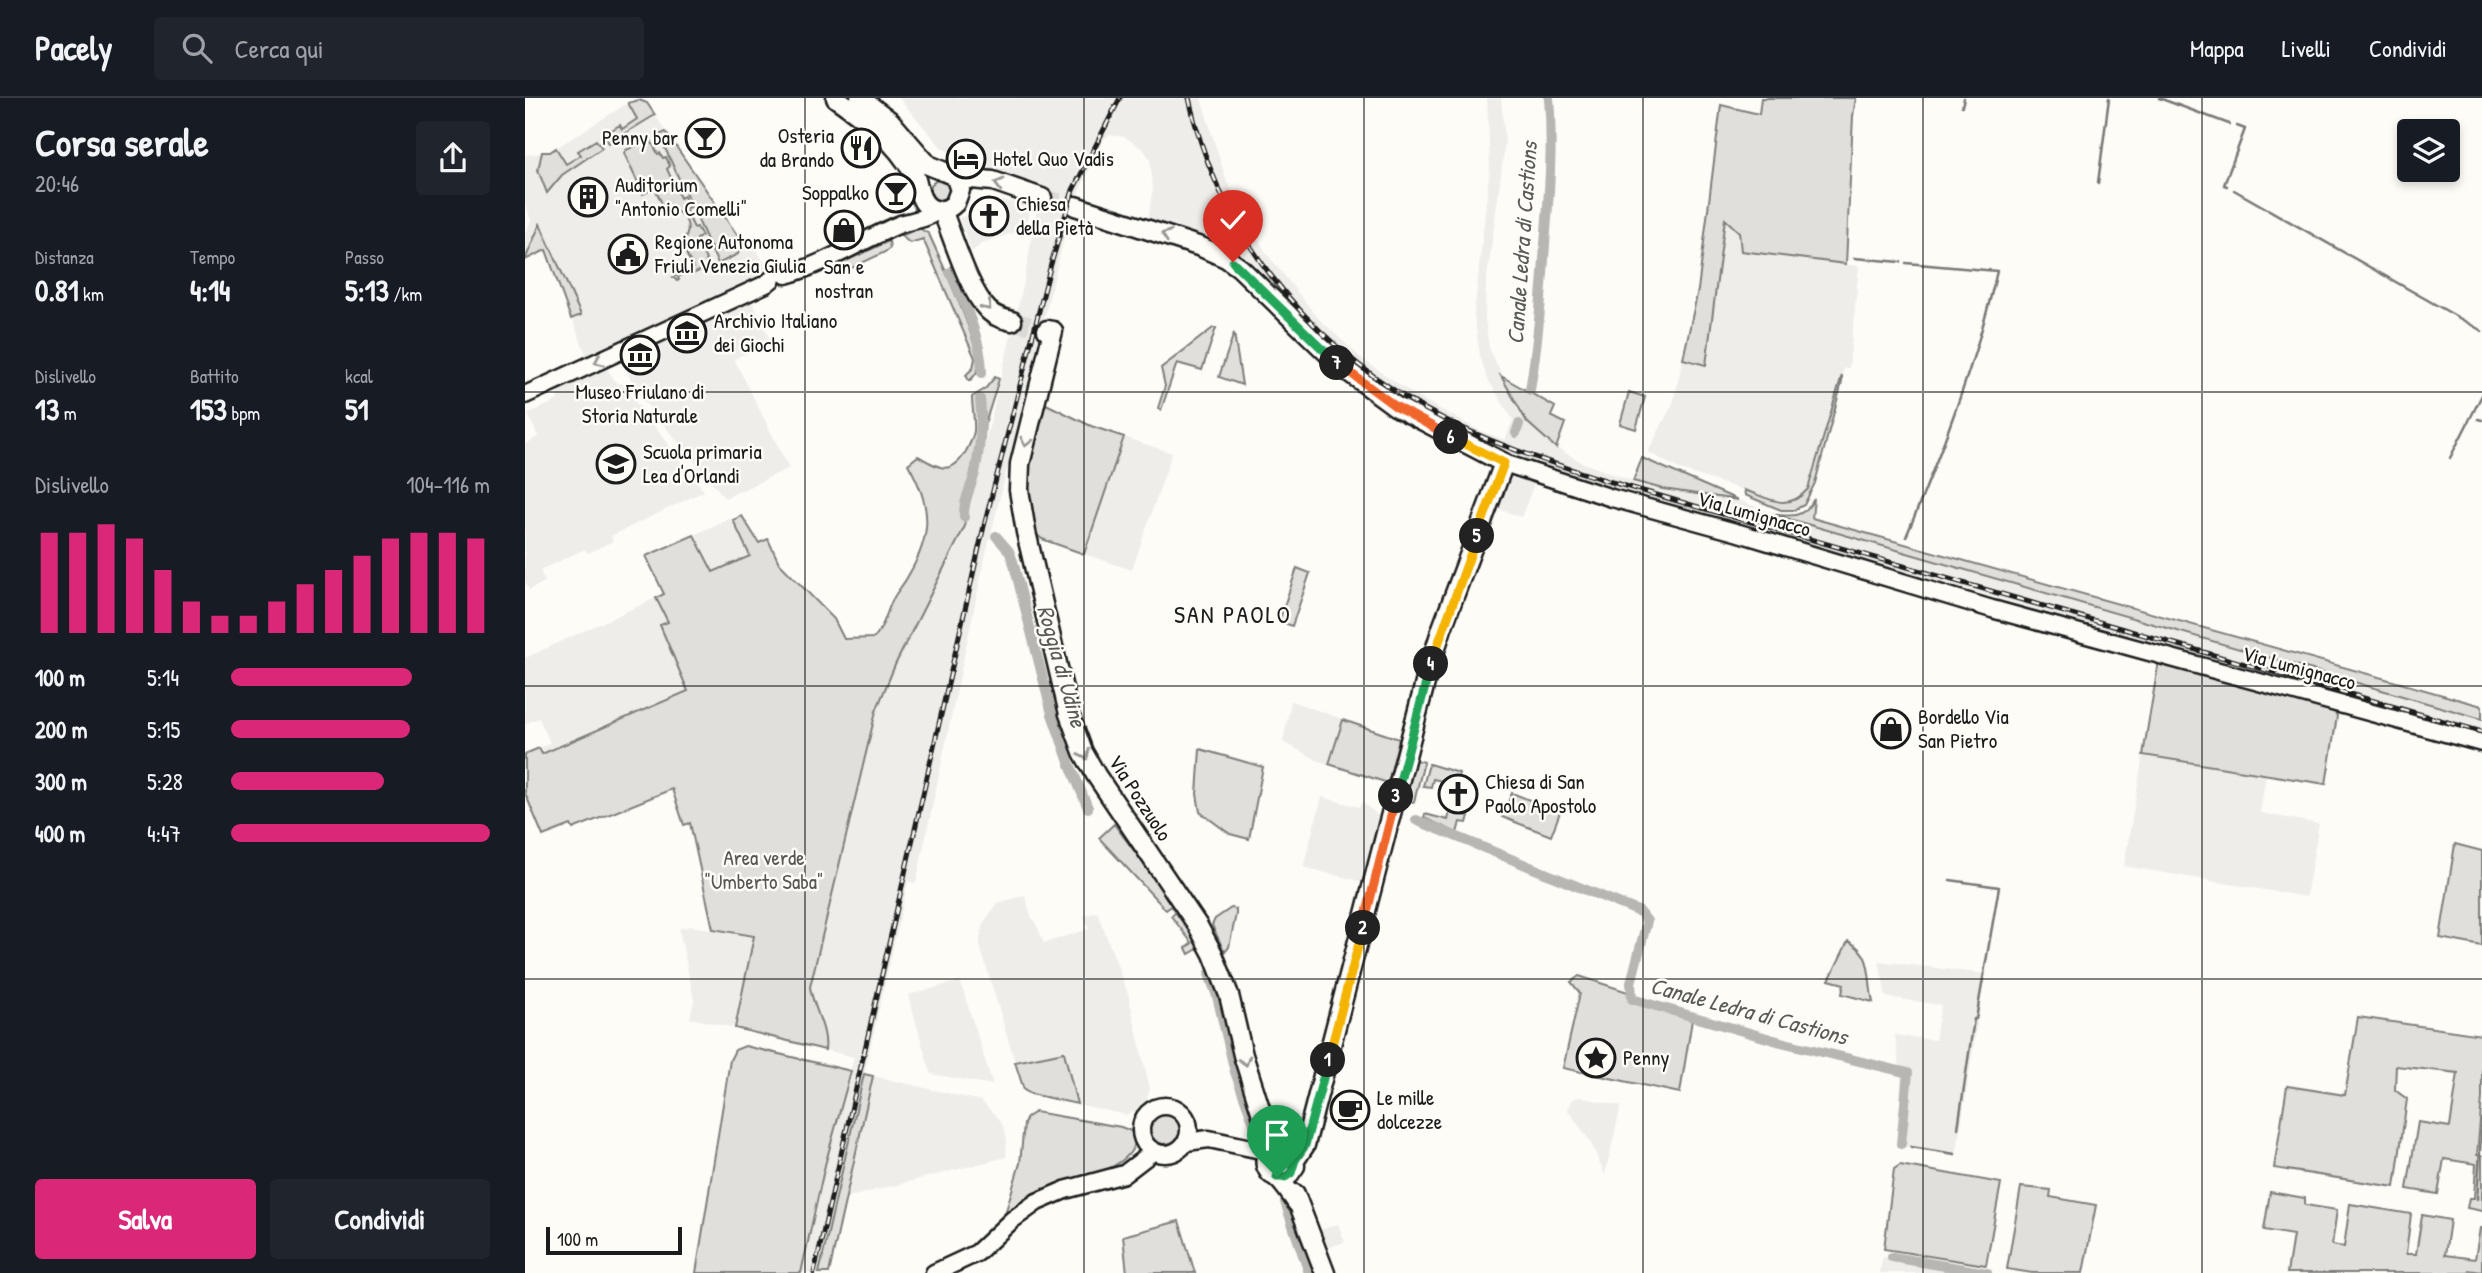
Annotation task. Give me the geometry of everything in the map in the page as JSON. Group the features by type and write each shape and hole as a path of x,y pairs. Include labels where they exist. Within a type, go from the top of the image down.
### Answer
{"main road":[{"path":"836,98 864,117 886,137 908,165 931,203 985,306 995,315 1012,321"},
{"path":"525,395 779,277 913,219 931,203 952,206 959,197 960,186 949,173 925,163 896,127 863,99"},
{"path":"931,203 928,173 949,173 993,181 1042,198"},
{"name":"Via Lumignacco","path":"1075,206 1138,225 1226,258 1240,268 1342,367 1395,406 1504,463 1612,498 1992,609 2482,743"},
{"name":"Via Pozzuolo","path":"1050,331 1020,464 1019,490 1026,532 1069,714 1083,752 1096,775 1198,926 1213,954 1229,995 1243,1055 1278,1163 1325,1273"},
{"path":"1186,1142 1209,1139 1248,1148 1278,1163 1305,1145 1439,637 1504,463"},
{"path":"1166,1105 1178,1109 1187,1118 1189,1125 1186,1142 1174,1153 1164,1154 1150,1149 1141,1134 1141,1124 1145,1116 1155,1108 1166,1105"},
{"path":"1189,1125 1209,1139"},
{"path":"934,1273 977,1253 1011,1220 1037,1202 1065,1190 1116,1177 1135,1167 1150,1149"}],"shaded area":[{"path":"899,98 1201,98 1226,180 1245,217 1267,254 1318,318 1361,358 1411,393 1480,431 1505,440 1513,420 1487,378 1480,355 1474,315 1490,167 1487,98 1501,98 1505,144 1486,285 1485,318 1489,348 1517,408 1550,444 1583,463 1630,480 1663,489 1738,500 1802,524 2482,719 2482,736 1561,474 1500,452 1409,406 1353,367 1231,250 1148,220 1153,188 1150,159 1144,150 1125,137 1109,135 1102,141 1071,210 984,562 916,883 908,882 819,1273 801,1273 825,1165 854,1057 825,1050 826,1039 812,1002 810,987 876,711 895,665 965,526 1024,282 1037,209 1041,206 1044,192 970,167 941,147"},
{"path":"642,100 647,103 740,240 756,250 765,263 766,271 764,277 752,286 587,357 546,250 525,260 525,234 531,220 525,203 525,155 550,152 628,103"},
{"path":"1001,201 1031,204 1025,229 982,243 972,252 959,218 971,213 975,223 988,220 998,227 1002,219 996,213 996,205"},
{"path":"1725,219 1739,232 1741,251 1859,266 1849,368 1844,368 1812,482 1802,496 1790,503 1681,470 1648,452 1673,403 1683,359 1706,365"},
{"path":"752,301 771,341 734,359 789,468 725,498 637,393 622,361"},
{"name":"Scuola primaria Lea d'Orlandi","path":"607,369 617,384 621,383 704,491 611,536 613,541 588,553 585,549 540,570 545,582 529,590 525,581 525,444 538,437 528,414 558,400 556,392"},
{"path":"1091,426 1172,453 1132,570 1051,543"},
{"path":"1508,473 1535,482 1521,517 1494,507"},
{"path":"728,519 733,520 750,556 713,573 694,535"},
{"path":"656,598 668,622 660,626 688,691 542,754 539,748 550,743 539,718 525,724 525,658"},
{"path":"1291,701 1399,739 1388,785 1319,761 1283,742"},
{"path":"2143,755 2266,774 2260,813 2319,824 2306,897 2124,866"},
{"path":"1322,797 1359,807 1362,802 1379,816 1363,882 1303,867"},
{"path":"1025,895 1032,919 1044,943 1089,929 1084,916 1097,912 1128,994 1150,1089 1146,1101 1138,1110 1126,1115 1077,1104 1064,1052 1015,1062 980,939 984,922 998,903"},
{"path":"691,926 754,936 735,1028 690,1018 694,1000 679,929"},
{"path":"1879,961 1985,974 1956,1156 1899,1145 1901,1079 1895,1035 1935,1040 1941,1005 1886,997"},
{"path":"960,981 993,1085 931,1074 908,995"},
{"path":"873,1076 981,1101 1000,1120 1007,1139 1006,1157 845,1198"},
{"path":"1579,1097 1621,1106 1605,1175 1590,1141 1568,1110 1571,1100"},
{"path":"1338,1224 1345,1242 1324,1249 1317,1231"},
{"path":"1883,1257 1976,1273 1879,1273"}],"green space":[{"path":"1761,98 1856,98 1846,264 1741,251 1739,232 1725,219 1706,365 1683,359 1698,290 1721,105 1759,114"},
{"path":"639,100 647,103 655,115 609,143 603,135 620,125 622,129 637,119 628,103"},
{"path":"666,132 742,242 738,254 718,264 659,135"},
{"path":"650,139 658,154 666,157 670,166 667,169 680,198 684,196 689,207 685,209 694,228 697,227 702,236 697,239 709,267 690,275 688,272 678,277 677,281 673,277 693,268 682,245 688,231 686,220 682,215 663,206 655,188 643,194 624,153"},
{"path":"596,140 602,148 562,175 547,193 538,170 542,152 550,152 556,148 566,164 581,155 578,151"},
{"path":"940,180 947,183 950,190 947,197 940,200 933,197 930,190 933,183"},
{"path":"540,224 581,315 571,319 546,250 525,260"},
{"path":"919,228 929,234 973,341 978,368 969,381 966,375 973,368 975,358 923,239 910,243 901,236"},
{"path":"889,241 890,248 885,252 837,275 833,267"},
{"path":"1216,328 1202,370 1177,363 1161,410 1158,408 1165,386 1161,368"},
{"path":"1234,333 1242,385 1219,377"},
{"path":"1842,375 1815,483 1804,505 1794,510 1781,510 1745,495 1744,490 1770,500 1785,502 1793,500 1808,489"},
{"path":"1501,376 1555,407 1551,416 1565,423 1556,448 1527,422"},
{"name":"Area verde \"Umberto Saba\"","path":"995,377 999,379 966,494 965,526 895,665 876,711 810,987 824,1034 825,1050 735,1028 754,936 713,929 690,823 684,825 672,789 573,829 571,825 543,836 525,793 525,754 539,748 542,754 688,691 660,625 668,622 656,598 664,594 646,556 694,535 713,572 750,556 733,520 742,516 759,543 768,539 779,563 834,619 844,639 874,638 916,561 925,533 922,493 908,464 918,456 944,468 955,465 960,460 973,434 972,397 985,389"},
{"path":"1629,392 1645,397 1636,429 1620,424"},
{"path":"1042,402 1091,426 1124,437 1084,554 1042,539 1036,534 1027,478"},
{"path":"1642,458 1738,500 1663,489 1633,481"},
{"path":"1814,499 1812,518 2482,706 2482,719 1772,514 1796,515 1806,510"},
{"path":"1297,568 1310,573 1292,626 1279,621"},
{"path":"2159,660 2332,709 2337,716 2326,784 2143,755"},
{"path":"1343,720 1399,739 1388,783 1329,764"},
{"path":"1200,749 1263,767 1249,839 1230,834 1200,812 1197,794"},
{"path":"1412,759 1424,762 1414,802 1401,799"},
{"path":"1429,764 1459,773 1456,784 1433,779 1431,787 1423,786"},
{"path":"1512,793 1560,812 1551,836 1502,817"},
{"path":"1450,811 1469,816 1467,823 1460,822 1457,833 1424,818 1425,814 1448,820"},
{"path":"1114,824 1174,904 1166,910 1099,838"},
{"path":"2455,844 2482,851 2482,946 2440,938"},
{"path":"1231,908 1236,909 1236,914 1226,951 1212,925 1215,919"},
{"path":"1178,911 1199,943 1199,948 1189,954 1186,948 1192,943 1171,916"},
{"path":"1848,941 1862,952 1866,959 1873,1002 1842,994 1844,984 1829,980"},
{"path":"1579,976 1628,992 1630,1000 1692,1020 1680,1093 1563,1068 1580,993 1571,982"},
{"path":"2358,1017 2482,1035 2482,1098 2477,1155 2482,1156 2482,1211 2467,1208 2469,1198 2474,1198 2476,1164 2444,1159 2438,1194 2407,1189 2418,1122 2450,1127 2458,1073 2396,1066 2395,1090 2407,1099 2395,1187 2274,1168 2287,1086 2345,1095"},
{"path":"745,1046 851,1071 825,1165 801,1273 696,1273 730,1060 735,1050"},
{"path":"1064,1052 1077,1104 1024,1090 1015,1062"},
{"path":"864,1074 873,1076 829,1273 819,1273"},
{"path":"1035,1112 1121,1127 1131,1131 1135,1143 1129,1154 1119,1163 1090,1176 1032,1194 1005,1214 1020,1163 1024,1124 1027,1117"},
{"path":"1165,1112 1176,1117 1181,1128 1176,1139 1165,1144 1154,1139 1149,1128 1154,1117"},
{"path":"1900,1165 2001,1183 1986,1265 1884,1249 1894,1169"},
{"path":"2021,1187 2051,1190 2050,1197 2096,1205 2083,1273 2032,1273 2007,1269"},
{"path":"2270,1192 2305,1198 2305,1205 2337,1210 2332,1245 2344,1247 2350,1204 2411,1214 2406,1254 2416,1254 2422,1215 2450,1220 2445,1255 2475,1259 2482,1228 2482,1272 2287,1273 2293,1235 2264,1230"},
{"path":"1179,1221 1195,1273 1127,1273 1123,1236"}],"waterway":[{"name":"Canale Ledra di Castions","path":"1530,390 1549,189 1549,98"},
{"path":"1962,106 1964,98"},
{"path":"2098,183 2109,98"},
{"path":"2159,98 2229,124"},
{"path":"2227,186 2224,185 2245,129 2237,126"},
{"path":"2234,190 2482,331"},
{"path":"1854,258 1901,262"},
{"path":"1906,263 1997,271 1957,406 1906,537"},
{"name":"Roggia di Udine","path":"950,272 976,335 982,373"},
{"path":"2450,458 2482,395"},
{"name":"Roggia di Udine","path":"964,517 980,445 980,399"},
{"path":"2478,419 2482,420"},
{"name":"Canale Ledra di Castions","path":"1516,433 1519,424"},
{"name":"Roggia di Udine","path":"996,536 1009,551 1013,561 1052,714 1088,808"},
{"name":"Canale Ledra di Castions","path":"1416,820 1640,912 1647,921 1631,983 1632,999 1781,1042 1908,1073 1901,1144"},
{"path":"1950,880 1999,887 1974,1019 1958,1128"},
{"name":"Roggia di Udine","path":"1209,974 1235,1072 1259,1137"},
{"path":"2477,1199 2482,1119"},
{"path":"1911,1147 1955,1154"},
{"name":"Roggia di Udine","path":"1285,1202 1309,1273"},
{"name":"Canale Ledra di Castions","path":"1892,1257 1987,1273"}],"tunnel":[{"path":"1042,198 1075,206"},
{"path":"1012,321 1047,330"}],"railway":[{"path":"814,1273 984,526 1051,264 1073,190 1120,98"},
{"path":"1189,98 1202,146 1221,193 1244,236 1272,277 1304,315 1340,349 1379,380 1443,419 1513,449 1608,481 2482,732"}],"place":[{"name":"Penny bar","path":"705,138"},
{"name":"Osteria da Brando","path":"861,148"},
{"name":"Hotel Quo Vadis","path":"966,159"},
{"name":"Soppalko","path":"896,193"},
{"name":"Auditorium \"Antonio Comelli\"","path":"588,197"},
{"name":"Chiesa della Pietà","path":"989,216"},
{"name":"San e nostran","path":"844,230"},
{"name":"Regione Autonoma Friuli Venezia Giulia","path":"628,254"},
{"name":"Archivio Italiano dei Giochi","path":"687,333"},
{"name":"Museo Friulano di Storia Naturale","path":"640,355"},
{"name":"Scuola primaria Lea d'Orlandi","path":"616,464"},
{"name":"Bordello Via San Pietro","path":"1891,729"},
{"name":"Chiesa di San Paolo Apostolo","path":"1458,794"},
{"name":"Penny","path":"1596,1058"},
{"name":"Le mille dolcezze","path":"1350,1110"}],"district":[{"name":"SAN PAOLO","path":"1233,615"}],"route":[{"path":"1233,262 1342,367 1395,406 1504,463 1426,678 1305,1145 1295,1160 1291,1173 1285,1177 1277,1177"}]}
